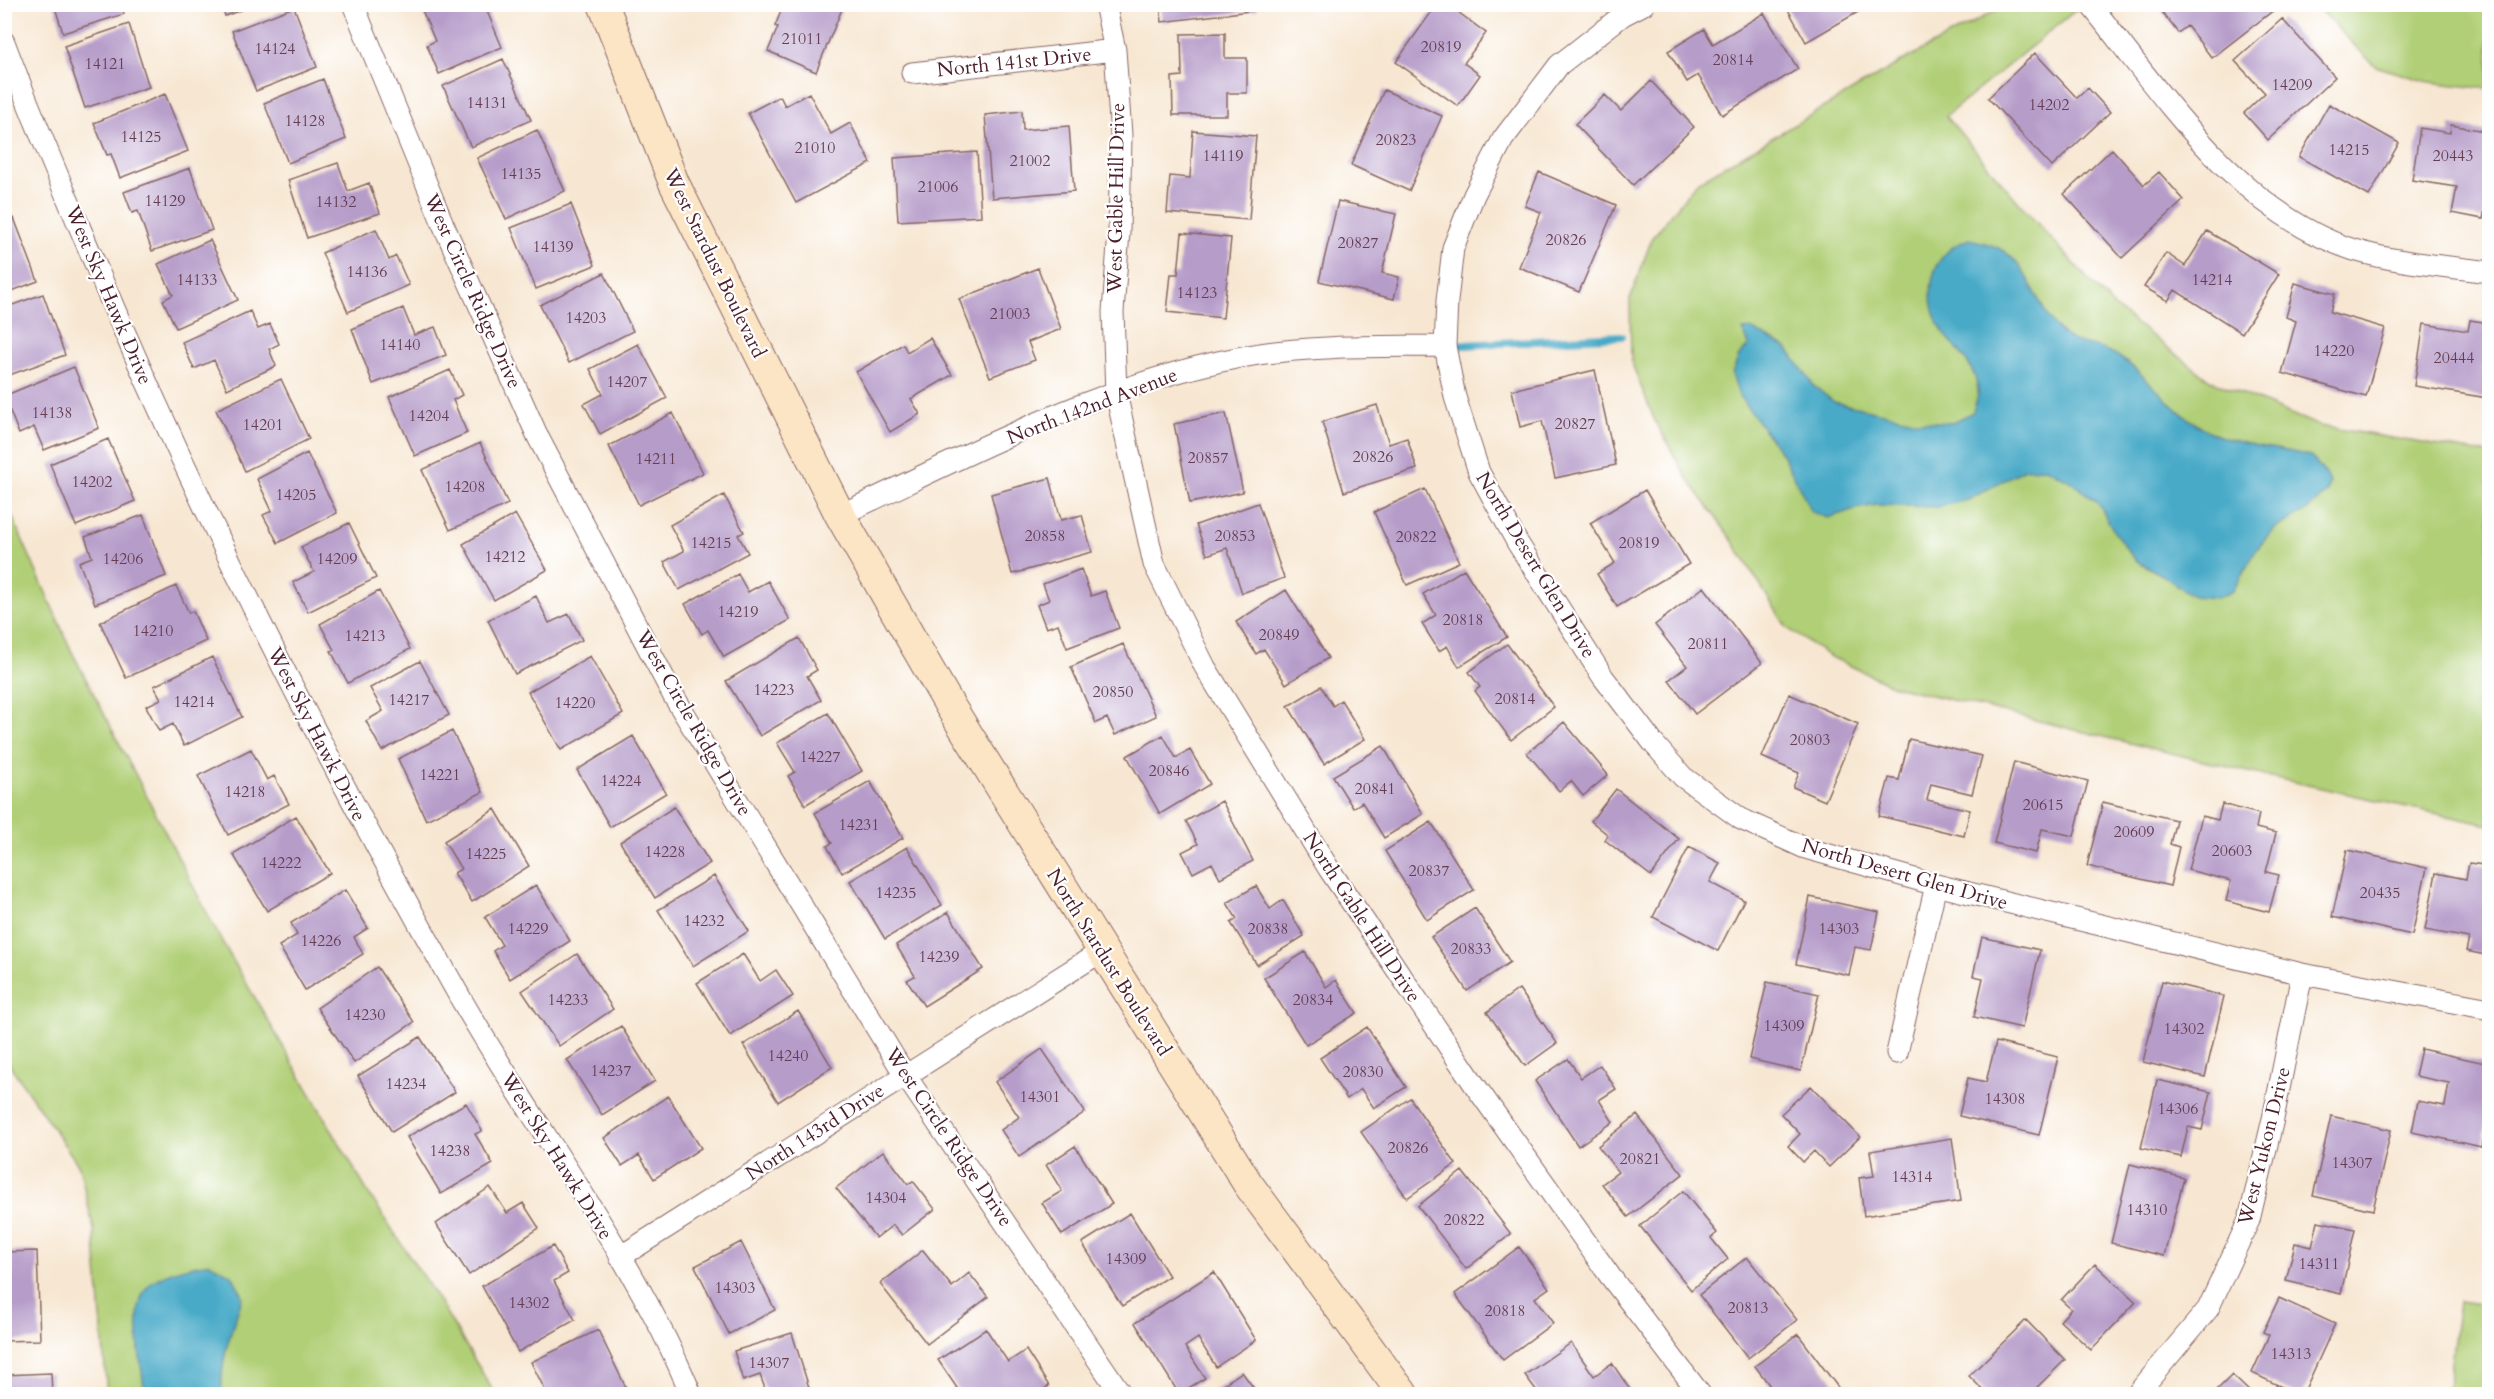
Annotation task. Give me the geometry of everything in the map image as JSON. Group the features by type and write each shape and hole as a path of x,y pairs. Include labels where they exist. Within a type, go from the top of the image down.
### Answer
{"street":[{"name":"West Circle Ridge Drive","path":"353,4 443,224 538,437 673,695 905,1075 1121,1395"},
{"name":"West Stardust Boulevard","path":"603,4 674,183 840,515"},
{"name":"West Gable Hill Drive","path":"1105,4 1115,50 1121,135 1119,232 1113,312 1116,393"},
{"path":"1445,346 1453,249 1474,195 1503,139 1560,65 1619,10 1644,4"},
{"path":"2090,4 2188,127 2251,191 2304,228 2354,250 2409,261 2490,272"},
{"name":"West Sky Hawk Drive","path":"4,42 132,351 255,614 338,778 459,996 620,1257 678,1362 691,1395"},
{"name":"North 141st Drive","path":"912,73 1115,50"},
{"name":"North 142nd Avenue","path":"840,515 1046,420 1116,393 1184,371 1258,354 1318,348 1445,346"},
{"name":"North Desert Glen Drive","path":"1445,346 1455,397 1479,472 1512,532 1603,677 1654,744 1683,777 1741,819 1805,848 1936,885 2302,974 2490,1009"},
{"name":"North Gable Hill Drive","path":"1116,393 1154,564 1205,667 1329,868 1474,1084 1610,1276 1700,1395"},
{"name":"North Stardust Boulevard","path":"840,515 950,706 1248,1184 1403,1395"},
{"path":"1897,1053 1936,885"},
{"name":"North 143rd Drive","path":"620,1257 1102,951"},
{"name":"West Yukon Drive","path":"2137,1395 2208,1309 2249,1220 2273,1119 2302,974"}],"green space":[{"path":"2006,5 2082,5 1946,116 2026,211 2114,307 2210,380 2319,426 2489,454 2489,825 2253,773 1894,686 1829,656 1787,628 1730,537 1687,478 1654,419 1631,361 1630,299 1652,238 1697,182 1904,60"},
{"path":"2315,5 2489,5 2489,89 2429,82 2375,66"},
{"path":"4,498 71,650 220,938 367,1191 439,1301 495,1394 107,1394 94,1230 79,1166 5,1058"},
{"path":"2459,1302 2489,1306 2489,1394 2447,1394"}],"water":[{"path":"1969,239 1996,247 2016,262 2050,320 2064,336 2116,355 2140,373 2172,405 2195,423 2231,440 2310,456 2321,468 2329,482 2327,493 2306,511 2274,529 2257,549 2233,591 2217,598 2193,596 2135,560 2115,533 2098,503 2072,482 2046,468 2024,469 1968,500 1937,507 1877,505 1828,518 1812,512 1782,454 1739,396 1732,374 1739,356 1749,345 1743,330 1751,329 1787,348 1814,386 1834,402 1918,421 1951,423 1973,412 1978,390 1967,362 1940,327 1934,314 1931,297 1933,277 1938,263 1956,245"},
{"path":"209,1263 232,1275 243,1296 225,1357 222,1394 145,1394 138,1337 139,1307 143,1294 149,1285 161,1276"}],"building":[{"path":"54,4 121,4 124,14 63,33"},
{"path":"221,4 254,4 255,5 225,16"},
{"path":"434,4 484,4 502,47 439,74 427,45 435,41 422,10"},
{"path":"784,4 844,4 816,72 768,51"},
{"path":"1160,4 1256,4 1257,10 1162,22"},
{"path":"1437,4 1447,4 1486,33 1464,63 1480,75 1458,106 1396,62"},
{"path":"1785,4 1872,4 1806,42"},
{"path":"2156,4 2271,4 2275,9 2212,58 2187,26 2178,33"},
{"path":"294,7 317,67 256,91 232,31"},
{"path":"1764,13 1798,69 1722,115 1698,75 1687,82 1668,51 1704,29 1713,44"},
{"path":"2282,19 2335,77 2268,140 2244,113 2265,93 2235,61"},
{"path":"129,24 149,87 85,108 64,46"},
{"path":"1225,33 1225,58 1247,58 1247,93 1227,93 1227,115 1173,115 1172,77 1182,76 1181,34"},
{"path":"2035,53 2077,98 2088,88 2110,112 2052,167 1988,98"},
{"path":"503,59 531,120 471,147 443,86"},
{"path":"323,79 346,139 288,163 264,103"},
{"path":"1651,81 1694,127 1633,185 1575,124 1605,95 1621,111"},
{"path":"1384,90 1442,116 1409,191 1351,165"},
{"path":"809,93 831,134 850,123 871,163 796,203 748,113 780,96 785,106"},
{"path":"165,94 188,151 120,178 111,154 107,155 94,123"},
{"path":"2329,104 2399,143 2369,196 2299,157"},
{"path":"1022,111 1023,130 1069,126 1074,191 992,198 985,115"},
{"path":"2451,125 2490,132 2490,184 2483,219 2452,213 2457,187 2412,180 2420,128 2450,133"},
{"path":"537,130 565,191 506,219 477,158"},
{"path":"1193,131 1256,136 1249,220 1167,213 1170,176 1190,178"},
{"path":"2112,149 2144,185 2159,172 2184,200 2122,258 2064,194"},
{"path":"977,152 981,216 898,221 894,158"},
{"path":"338,163 348,191 369,183 380,213 307,238 288,180"},
{"path":"190,168 212,230 152,251 138,211 132,213 124,192"},
{"path":"1539,172 1616,205 1579,292 1519,267 1541,212 1525,206"},
{"path":"1338,201 1396,214 1382,273 1399,277 1394,299 1319,281"},
{"path":"571,204 595,265 536,289 511,228"},
{"path":"14,218 38,281 4,294 4,222"},
{"path":"376,229 389,260 396,256 409,285 348,312 322,253"},
{"path":"2207,231 2279,274 2242,333 2175,290 2168,301 2144,287 2166,253 2185,266"},
{"path":"1182,233 1231,238 1223,318 1167,312 1171,274 1178,274"},
{"path":"210,240 238,300 176,328 163,300 173,295 158,264"},
{"path":"1038,268 1061,329 1028,342 1035,360 990,377 959,299"},
{"path":"604,273 633,331 569,363 540,305"},
{"path":"2295,283 2335,294 2330,312 2385,328 2366,397 2282,373 2296,321 2286,317"},
{"path":"43,294 65,355 4,377 4,308"},
{"path":"403,308 414,335 435,327 446,355 373,384 352,329"},
{"path":"250,311 258,329 270,324 279,344 269,349 276,366 227,389 214,360 194,369 182,342"},
{"path":"2470,320 2490,323 2488,398 2414,386 2424,324 2468,331"},
{"path":"930,338 952,375 911,399 920,414 890,432 856,372 903,344 907,352"},
{"path":"638,344 667,398 600,434 584,404 603,394 590,369"},
{"path":"74,367 99,428 44,450 34,427 19,434 4,396"},
{"path":"450,370 462,395 453,400 467,433 415,456 389,397"},
{"path":"1595,370 1616,465 1555,478 1542,421 1520,427 1512,390"},
{"path":"281,379 309,439 245,471 216,410"},
{"path":"1377,405 1389,444 1407,438 1417,469 1344,492 1322,422"},
{"path":"673,413 703,473 639,505 609,446"},
{"path":"1226,413 1243,492 1190,503 1174,424"},
{"path":"108,439 135,501 76,526 50,464"},
{"path":"480,443 508,504 450,530 422,470"},
{"path":"307,453 337,513 278,543 263,515 272,511 257,479"},
{"path":"1050,478 1061,520 1082,515 1092,552 1012,574 991,494"},
{"path":"1425,489 1459,562 1407,585 1374,512"},
{"path":"1645,490 1689,564 1617,607 1597,574 1615,563 1590,523"},
{"path":"724,495 744,532 738,535 748,553 679,590 664,562 684,551 670,525"},
{"path":"1258,503 1284,578 1242,593 1227,548 1207,555 1196,525"},
{"path":"515,514 547,570 494,600 463,544"},
{"path":"143,515 166,576 95,604 79,562 92,557 85,537"},
{"path":"349,523 376,578 308,612 293,582 314,572 301,547"},
{"path":"1081,569 1091,596 1105,591 1119,628 1067,648 1058,624 1046,628 1037,605 1049,600 1043,584"},
{"path":"1464,569 1507,637 1459,667 1447,646 1439,651 1422,624 1436,615 1423,594"},
{"path":"738,574 748,592 768,581 790,620 724,657 708,630 702,634 685,604"},
{"path":"176,586 189,613 193,611 206,641 126,678 100,622"},
{"path":"1704,587 1762,663 1695,714 1669,680 1687,666 1655,625"},
{"path":"1286,590 1328,658 1286,684 1264,649 1256,654 1236,622"},
{"path":"379,591 410,649 348,683 320,624"},
{"path":"536,596 549,623 569,614 582,640 515,674 488,620"},
{"path":"799,638 817,670 807,676 821,700 760,736 726,681"},
{"path":"1123,644 1156,716 1115,735 1107,718 1096,723 1071,667"},
{"path":"1507,644 1554,707 1511,740 1475,691 1480,687 1469,672"},
{"path":"590,656 623,714 561,750 528,692"},
{"path":"212,657 242,717 184,746 173,724 159,731 146,706 161,699 154,686"},
{"path":"420,661 449,715 382,751 366,721 383,711 370,688"},
{"path":"1321,686 1333,706 1341,700 1365,739 1324,764 1288,706"},
{"path":"1789,694 1858,724 1825,801 1793,787 1799,773 1762,757"},
{"path":"828,713 862,771 805,805 788,776 795,772 777,743"},
{"path":"1564,722 1608,775 1583,796 1571,781 1559,791 1527,753"},
{"path":"452,731 483,792 426,820 398,759"},
{"path":"1163,735 1176,758 1190,750 1210,784 1160,814 1127,756"},
{"path":"633,736 666,793 610,827 577,770"},
{"path":"1909,739 1982,756 1972,794 1931,784 1927,800 1970,810 1964,836 1879,816 1889,778 1899,780"},
{"path":"1383,746 1423,814 1384,838 1362,802 1353,808 1333,776"},
{"path":"251,749 267,780 274,776 289,804 228,835 198,776"},
{"path":"2014,762 2088,781 2074,836 2042,829 2036,853 1994,843"},
{"path":"870,781 903,838 842,873 827,846 832,843 815,813"},
{"path":"1616,789 1679,839 1651,876 1605,840 1608,835 1591,821"},
{"path":"1222,801 1253,861 1220,878 1212,863 1193,873 1182,852 1198,844 1186,821"},
{"path":"2103,802 2176,820 2170,844 2179,847 2170,886 2087,866"},
{"path":"2222,804 2259,814 2256,828 2276,833 2266,872 2279,875 2269,912 2226,901 2231,881 2188,870 2202,816 2218,820"},
{"path":"674,807 710,863 655,898 620,842"},
{"path":"495,809 529,866 472,902 454,873 461,869 444,841"},
{"path":"296,816 330,873 267,911 233,854"},
{"path":"1431,822 1474,890 1427,920 1385,851"},
{"path":"907,847 942,905 885,939 850,881"},
{"path":"1689,847 1720,863 1710,882 1744,900 1718,951 1653,917"},
{"path":"2347,850 2427,868 2412,935 2332,917"},
{"path":"2469,863 2490,866 2490,956 2466,951 2469,938 2425,930 2436,873 2466,879"},
{"path":"714,876 749,931 693,966 658,910"},
{"path":"536,885 570,941 510,979 493,951 502,945 485,917"},
{"path":"1256,886 1270,909 1283,900 1304,936 1257,965 1231,923 1237,919 1227,903"},
{"path":"345,890 368,928 354,937 363,954 305,990 279,946 297,935 291,923"},
{"path":"1810,897 1879,912 1871,950 1855,947 1849,975 1796,964"},
{"path":"1475,908 1510,962 1467,991 1431,937"},
{"path":"948,912 983,969 924,1006 907,980 915,976 896,945"},
{"path":"1982,937 2040,950 2022,1028 1974,1017 1983,978 1973,976"},
{"path":"1305,952 1326,987 1336,980 1357,1013 1306,1045 1264,978"},
{"path":"577,954 613,1009 559,1046 522,991"},
{"path":"743,954 760,981 776,970 793,996 730,1036 697,983"},
{"path":"377,967 414,1022 354,1063 317,1008"},
{"path":"2162,981 2224,996 2205,1077 2143,1062"},
{"path":"1767,982 1819,994 1801,1071 1749,1059"},
{"path":"1519,989 1557,1043 1525,1066 1487,1012"},
{"path":"798,1011 832,1067 778,1102 743,1045"},
{"path":"621,1026 655,1081 602,1115 567,1060"},
{"path":"1367,1027 1406,1087 1374,1108 1361,1089 1347,1099 1320,1058"},
{"path":"420,1037 455,1092 392,1132 358,1076"},
{"path":"1996,1042 2058,1057 2039,1135 1959,1116 1968,1078 1986,1082"},
{"path":"1042,1049 1085,1112 1019,1157 1001,1130 1019,1117 995,1082"},
{"path":"2421,1049 2490,1064 2490,1110 2482,1147 2412,1132 2418,1101 2445,1106 2449,1083 2415,1076"},
{"path":"1568,1059 1581,1078 1600,1065 1616,1089 1599,1100 1613,1122 1578,1146 1535,1081"},
{"path":"2157,1080 2211,1092 2202,1130 2188,1127 2181,1157 2141,1148"},
{"path":"1811,1086 1860,1137 1829,1167 1814,1151 1803,1162 1788,1146 1800,1134 1781,1114"},
{"path":"668,1096 701,1148 654,1179 639,1155 622,1166 604,1138"},
{"path":"1410,1098 1456,1164 1407,1198 1361,1132"},
{"path":"466,1103 482,1131 475,1134 493,1164 441,1194 407,1137"},
{"path":"1637,1115 1683,1174 1628,1217 1602,1184 1618,1172 1598,1146"},
{"path":"2331,1116 2391,1130 2373,1210 2313,1196"},
{"path":"1952,1138 1961,1201 1864,1216 1859,1178 1874,1176 1870,1151"},
{"path":"1075,1146 1112,1204 1062,1235 1042,1203 1062,1191 1046,1165"},
{"path":"883,1151 908,1184 913,1181 935,1209 902,1235 893,1225 876,1238 836,1188"},
{"path":"2130,1164 2184,1178 2164,1256 2111,1243"},
{"path":"1462,1171 1511,1234 1466,1269 1418,1206"},
{"path":"490,1187 507,1213 523,1203 539,1228 469,1275 436,1224"},
{"path":"1683,1191 1717,1233 1711,1238 1728,1259 1691,1290 1640,1226"},
{"path":"1130,1213 1169,1276 1122,1306 1082,1243"},
{"path":"2318,1221 2355,1229 2341,1294 2286,1281 2295,1243 2312,1247"},
{"path":"741,1242 775,1310 729,1334 695,1266"},
{"path":"553,1246 568,1273 554,1281 575,1320 518,1352 482,1286"},
{"path":"1519,1247 1549,1288 1535,1298 1553,1323 1503,1360 1455,1294"},
{"path":"923,1250 952,1287 969,1273 988,1297 927,1344 880,1284"},
{"path":"37,1251 40,1340 4,1341 4,1252"},
{"path":"1747,1257 1797,1320 1748,1358 1699,1295"},
{"path":"2095,1264 2136,1302 2091,1350 2060,1321 2071,1309 2061,1300"},
{"path":"1214,1272 1256,1340 1216,1367 1198,1338 1185,1347 1205,1378 1179,1394 1135,1323"},
{"path":"2279,1298 2335,1324 2303,1394 2297,1394 2252,1373 2269,1335 2263,1332"},
{"path":"2026,1320 2065,1360 2030,1394 1987,1394 1969,1376"},
{"path":"986,1329 1008,1362 1026,1350 1049,1386 1036,1394 961,1394 938,1360"},
{"path":"598,1330 629,1394 547,1394 531,1362"},
{"path":"792,1333 811,1394 767,1394 760,1375 743,1381 734,1351"},
{"path":"1798,1334 1843,1394 1776,1394 1755,1366"},
{"path":"1571,1343 1594,1376 1612,1363 1631,1391 1627,1394 1539,1394 1525,1375"},
{"path":"1242,1372 1258,1394 1209,1394"},
{"path":"51,1373 52,1394 4,1394 4,1375"},
{"path":"2232,1375 2252,1394 2213,1394"}],"waterway":[{"path":"1447,346 1621,336"}]}
